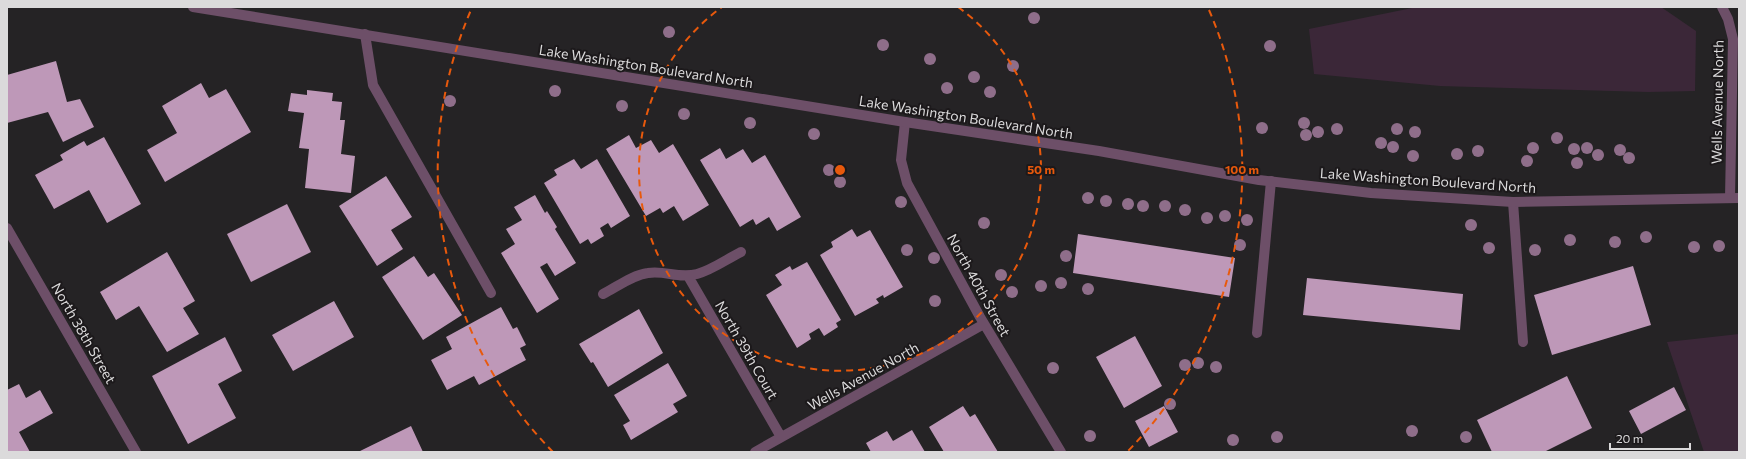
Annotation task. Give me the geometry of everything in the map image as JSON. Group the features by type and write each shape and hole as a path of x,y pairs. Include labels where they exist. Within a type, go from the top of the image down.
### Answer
{"street":[{"name":"Lake Washington Boulevard North","path":"193,7 905,122 1099,151 1270,181 1371,193 1513,202 1734,198"},
{"name":"Wells Avenue North","path":"1722,7 1728,18 1733,39 1734,198"},
{"path":"365,34 373,85 491,293"},
{"name":"North 40th Street","path":"905,122 901,160 907,184 984,324 1061,452"},
{"path":"1257,333 1270,181"},
{"path":"1513,202 1522,342"},
{"name":"North 38th Street","path":"7,228 136,452"},
{"path":"603,294 638,276 648,273 688,276 698,274 741,252"},
{"name":"North 39th Court","path":"688,276 781,437"},
{"name":"Wells Avenue North","path":"755,452 984,324"}],"shaded area":[{"path":"1417,7 1661,7 1696,31 1695,91 1648,92 1440,86 1314,74 1309,29"},
{"path":"1739,334 1739,452 1704,452 1667,342"}],"building":[{"path":"56,61 67,102 80,99 94,127 63,142 48,112 7,123 7,75"},
{"path":"201,83 209,98 226,89 251,132 165,182 147,150 177,133 162,106"},
{"path":"307,90 333,93 332,101 342,102 340,120 345,120 341,154 355,156 351,193 305,188 309,149 299,148 304,113 288,111 291,93 307,95"},
{"path":"629,135 636,148 651,140 659,153 673,144 709,205 683,221 674,206 663,213 660,208 646,216 606,149"},
{"path":"104,137 141,204 107,223 89,190 54,209 35,175 63,160 60,155 84,141 87,146"},
{"path":"720,148 726,159 743,149 752,163 765,155 801,217 777,231 769,217 756,225 753,219 740,227 700,160"},
{"path":"574,159 581,169 597,159 630,216 611,228 608,223 600,228 604,236 591,244 588,239 580,244 544,183 557,175 554,170"},
{"path":"386,176 412,217 391,230 403,249 377,266 339,206"},
{"path":"535,195 545,213 547,211 557,227 555,229 576,263 555,276 547,263 540,267 559,299 537,313 501,253 515,244 506,229 522,220 514,207"},
{"path":"287,204 311,252 251,282 227,234"},
{"path":"852,229 857,237 870,230 903,287 884,298 883,295 876,299 879,303 855,316 820,255 833,247 831,242"},
{"path":"1078,234 1235,258 1229,297 1073,273"},
{"path":"167,252 195,301 183,308 199,334 167,352 139,306 116,320 100,292"},
{"path":"414,256 428,277 434,273 462,315 423,340 382,277"},
{"path":"807,262 841,320 836,323 838,327 824,336 819,328 809,334 811,339 797,348 766,295 782,285 775,275 790,266 792,270"},
{"path":"1633,266 1651,325 1552,355 1534,295"},
{"path":"1307,278 1463,294 1460,330 1303,315"},
{"path":"334,301 354,337 293,371 272,335"},
{"path":"501,307 513,329 517,327 526,345 520,348 526,360 479,385 474,376 447,390 431,360 452,349 446,337"},
{"path":"639,309 663,353 608,387 593,362 591,363 579,344"},
{"path":"1135,336 1162,386 1124,408 1096,357"},
{"path":"225,337 242,371 218,384 236,418 188,444 152,376"},
{"path":"668,363 687,396 673,404 678,412 631,440 623,425 630,421 614,395"},
{"path":"1567,376 1592,428 1544,452 1492,452 1477,420"},
{"path":"19,384 26,398 40,390 53,413 19,432 30,452 7,452 7,390"},
{"path":"1674,387 1686,410 1641,434 1629,411"},
{"path":"963,406 970,417 975,414 998,452 944,452 929,427"},
{"path":"1164,406 1178,432 1149,447 1135,421"},
{"path":"411,426 423,452 358,452"},
{"path":"912,430 925,452 871,452 866,443 887,431 893,441"}]}
